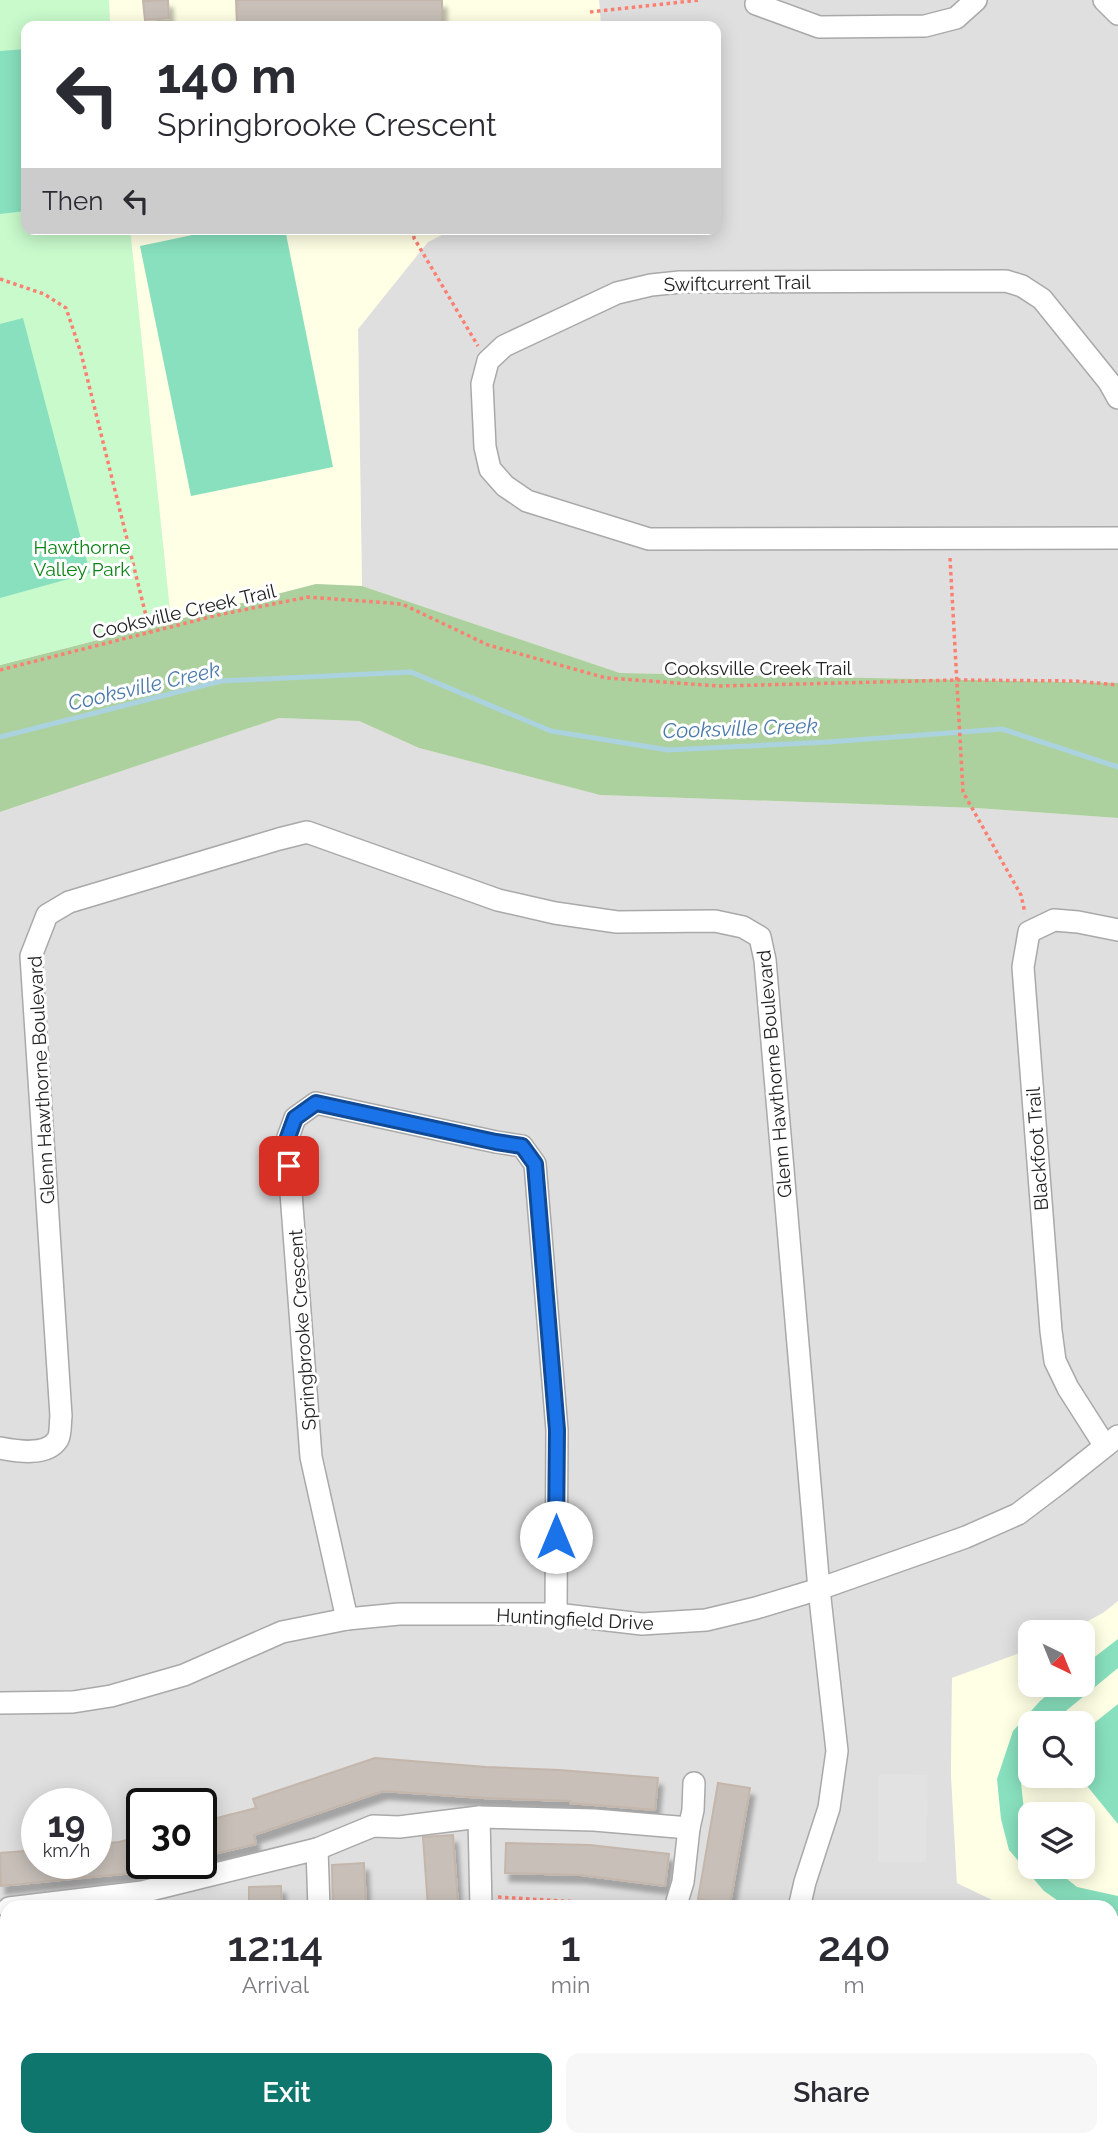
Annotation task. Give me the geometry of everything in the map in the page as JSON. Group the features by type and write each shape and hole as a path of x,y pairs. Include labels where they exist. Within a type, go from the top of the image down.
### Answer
{"street":[{"path":"756,4 819,27 925,26 956,18 976,0"},
{"path":"1104,0 1118,14"},
{"name":"Swiftcurrent Trail","path":"488,360 505,346 617,293 652,285 680,282 1006,281 1022,286 1042,299 1109,382 1118,398"},
{"path":"488,360 482,384 485,447 490,469 505,486 527,501 649,539 1118,538"},
{"name":"Glenn Hawthorne Boulevard","path":"0,1448 31,1451 48,1448 58,1438 61,1416 31,956 47,915 69,902 307,832 498,900 555,913 617,922 715,921 743,927 760,937 765,960 819,1589 837,1751 829,1808 801,1900"},
{"path":"1029,932 1054,920 1118,930"},
{"name":"Blackfoot Trail","path":"1029,932 1023,967 1055,1361 1068,1388 1112,1441"},
{"name":"Springbrooke Crescent","path":"347,1619 311,1457 287,1140 295,1118 316,1103 522,1146 535,1164 557,1430 556,1614"},
{"name":"Huntingfield Drive","path":"0,1703 73,1702 111,1696 184,1675 282,1632 347,1619 399,1614 556,1614 642,1625 706,1620 819,1589 966,1537 1018,1514 1112,1441"},
{"path":"676,1900 683,1882 694,1783"},
{"path":"75,1900 142,1892 317,1849 373,1826 399,1827 479,1817 593,1820 689,1828"},
{"path":"479,1817 481,1900"},
{"path":"317,1849 319,1900"}],"path":[{"path":"590,12 700,0"},
{"path":"414,235 488,360"},
{"path":"0,279 44,294 66,308 81,353 149,632"},
{"path":"948,538 963,792 1021,894 1029,932"},
{"name":"Cooksville Creek Trail","path":"0,670 218,615 308,597 402,604 488,645 606,678 720,686 957,680 1075,681 1118,685"}],"shaded area":[{"path":"109,0 599,0 601,21 110,21"},
{"path":"599,0 1118,0 1118,683 620,673 362,586 358,329 428,241 441,235 721,235 721,21 601,21"},
{"path":"131,235 442,235 428,242 358,329 362,586 316,584 171,621"},
{"path":"279,718 359,721 419,748 600,795 976,808 1118,818 1118,1601 1090,1620 1018,1620 1018,1654 952,1678 951,1774 957,1883 992,1900 0,1900 0,812"},
{"path":"1118,1601 1118,1900 992,1900 957,1883 951,1774 952,1678 1018,1654 1018,1698 1096,1698 1096,1620 1090,1620"},
{"path":"879,1774 928,1775 926,1862 878,1862"}],"green space":[{"name":"Hawthorne Valley Park","path":"0,0 109,0 110,21 21,21 21,235 131,235 171,621 0,665"},
{"path":"21,49 21,212 0,214 0,51"},
{"path":"192,235 286,235 333,467 191,496 140,246"},
{"path":"23,318 90,573 0,598 0,324"},
{"path":"316,584 362,586 620,673 1118,683 1118,818 976,808 600,795 419,748 359,721 279,718 0,812 0,665"},
{"path":"1118,1639 1118,1668 1096,1686 1096,1656"},
{"path":"1044,1698 1082,1698 1066,1711 1031,1711"},
{"path":"1118,1704 1118,1824 1089,1788 1095,1788 1095,1722"},
{"path":"1018,1725 1018,1788 1022,1788 1023,1802 1018,1802 1018,1861 1009,1850 1001,1819 997,1779 1013,1731"},
{"path":"1034,1879 1067,1879 1077,1887 1118,1896 1118,1900 1057,1900"}],"building":[{"path":"168,0 169,18 145,20 143,1"},
{"path":"236,0 442,0 442,21 237,21"},
{"path":"375,1758 658,1778 655,1810 570,1801 383,1791 254,1835 256,1844 217,1853 217,1818 256,1808 253,1799"},
{"path":"718,1783 750,1788 731,1900 698,1899"},
{"path":"453,1835 458,1900 428,1900 423,1837"},
{"path":"126,1840 126,1874 112,1875 112,1843"},
{"path":"506,1843 590,1845 669,1854 665,1886 581,1875 505,1873"},
{"path":"21,1851 21,1879 72,1879 1,1886 0,1853"},
{"path":"364,1863 366,1900 333,1900 332,1865"},
{"path":"281,1886 282,1900 249,1900 249,1887"}],"waterway":[{"name":"Cooksville Creek","path":"0,737 221,681 411,672 551,731 668,750 1002,729 1118,767"}],"route":[{"path":"289,1166 287,1140 295,1118 316,1103 522,1146 535,1164 557,1430 556,1537"}]}
